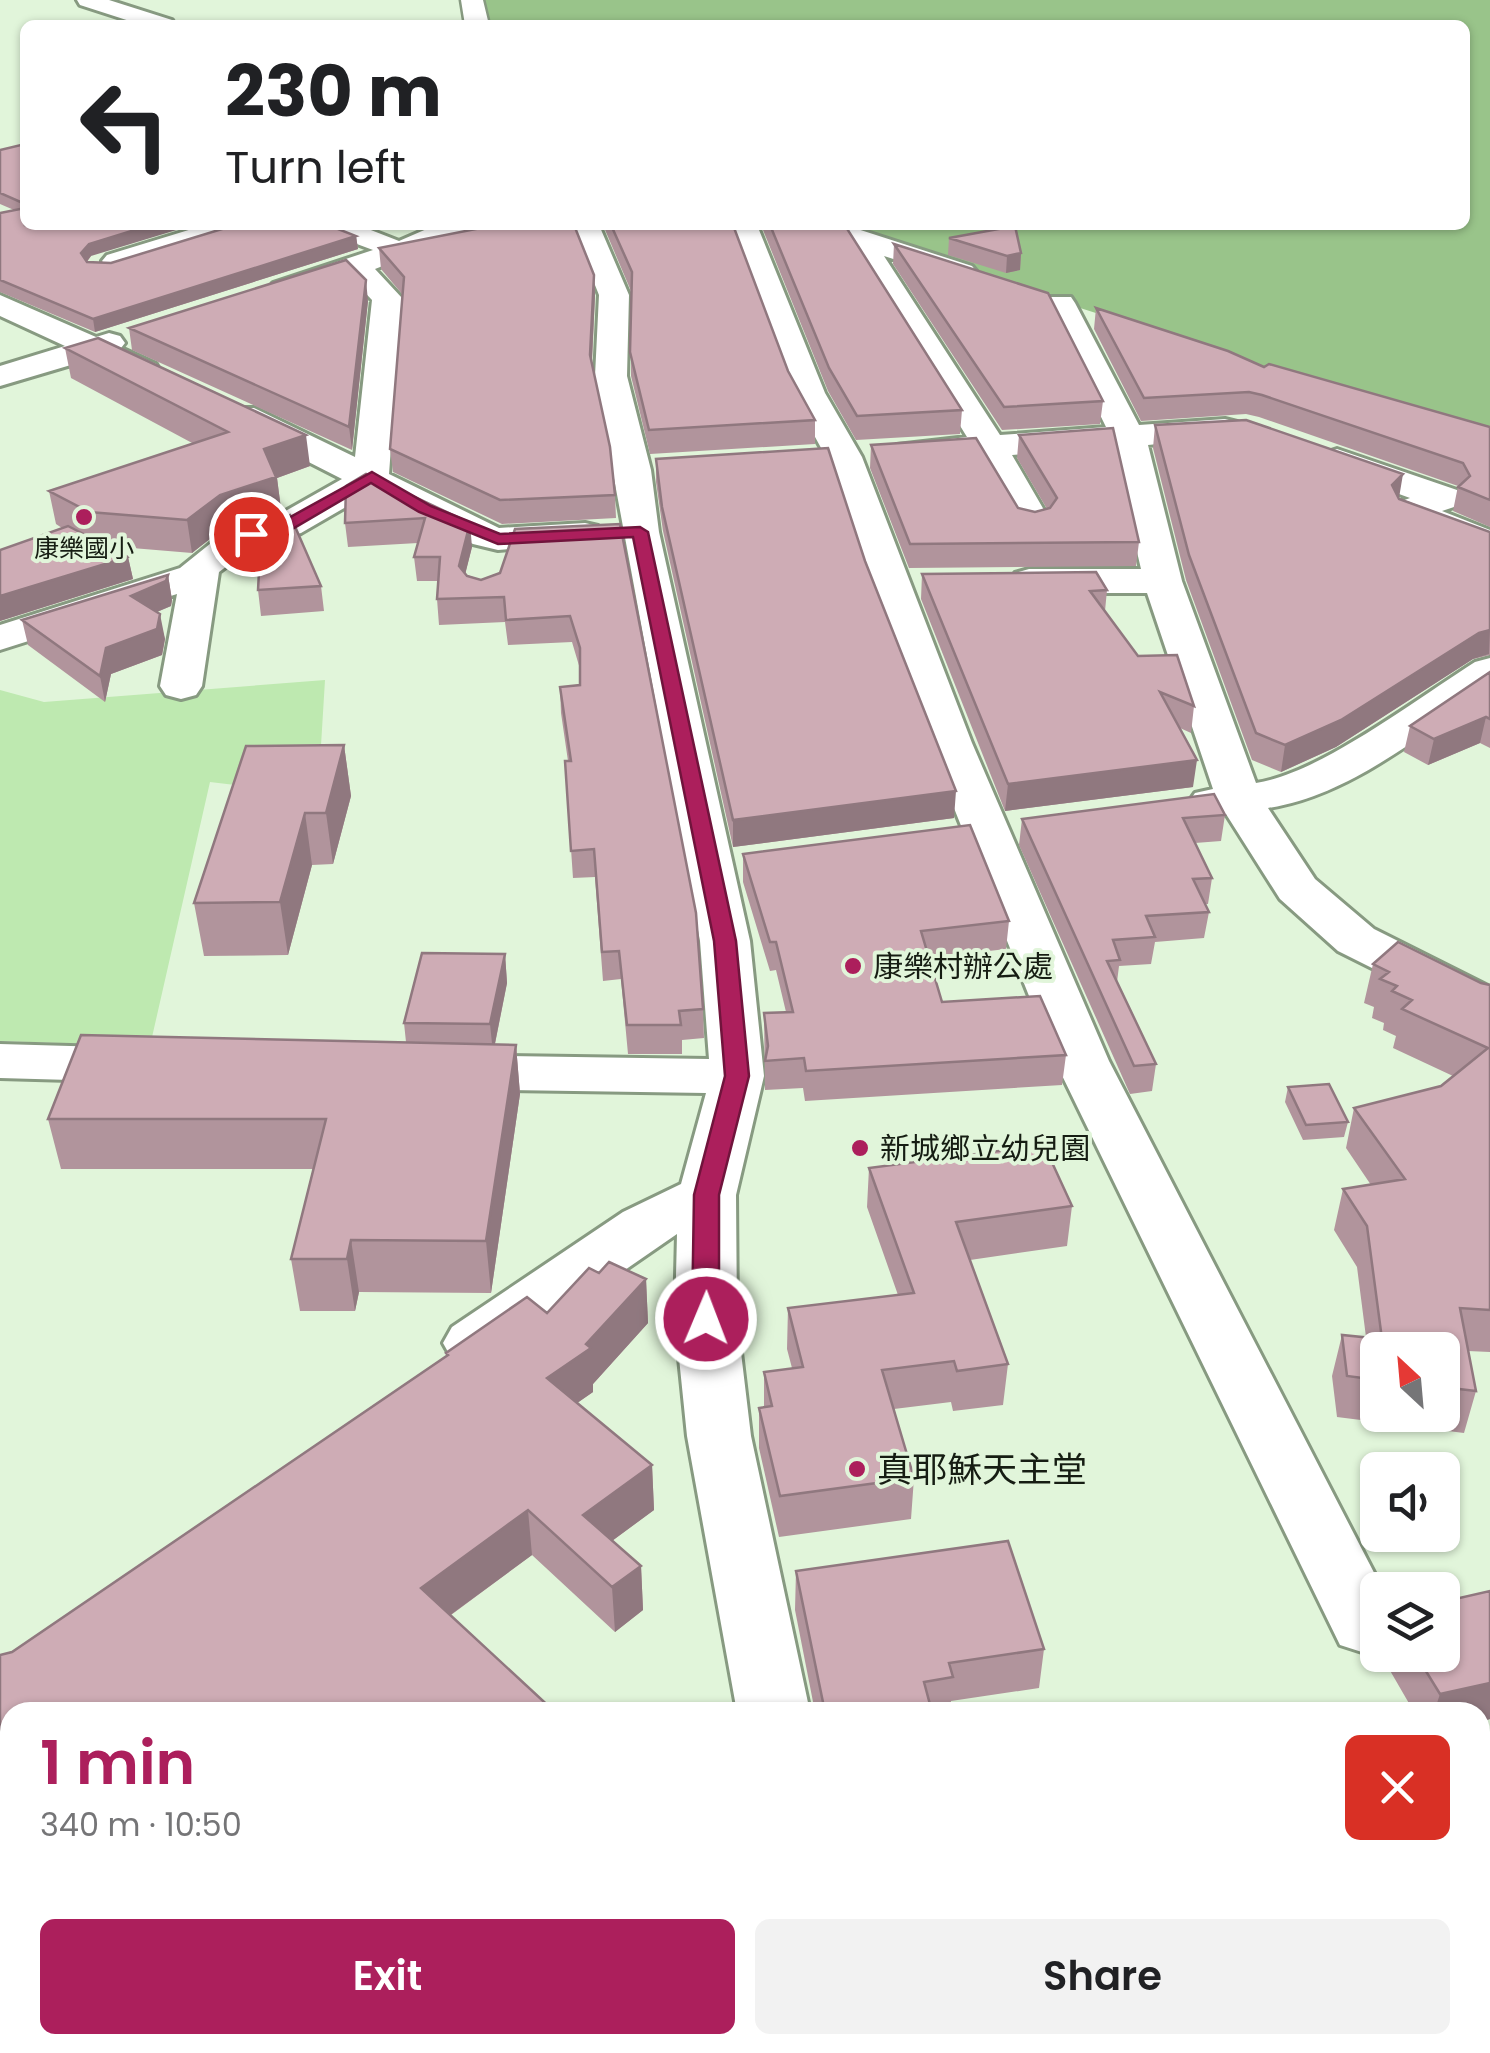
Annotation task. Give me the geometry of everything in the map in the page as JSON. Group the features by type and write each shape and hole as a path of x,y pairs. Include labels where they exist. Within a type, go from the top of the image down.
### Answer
{"street":[{"path":"88,0 149,20"},
{"path":"102,266 219,230"},
{"path":"345,230 400,251"},
{"path":"262,296 400,251 444,230"},
{"path":"588,230 614,295 612,376 650,469 640,532 730,866 725,941 737,1076 707,1195 706,1319 719,1436 772,1702"},
{"path":"745,230 808,393 828,458 907,583 1009,829 1082,1061 1360,1614"},
{"path":"832,230 987,280"},
{"path":"858,238 990,446 1007,483 1032,522"},
{"path":"356,266 386,298 372,477"},
{"path":"1024,292 1096,315"},
{"path":"1060,303 1128,436 1163,581 1240,800 1298,889 1356,940 1490,1006"},
{"path":"0,304 182,388"},
{"path":"0,376 130,337"},
{"path":"218,404 372,477 494,555 640,532"},
{"path":"828,458 1246,428 1264,434"},
{"path":"1300,447 1444,498 1408,511 1490,544"},
{"path":"181,686 199,568 239,540 288,525 372,477"},
{"path":"0,638 200,574"},
{"path":"984,582 1163,581"},
{"path":"1163,810 1294,791 1341,766 1490,671"},
{"path":"936,838 1009,829"},
{"path":"0,1061 200,1067"},
{"path":"397,1072 737,1076"},
{"path":"434,1370 644,1226 707,1195"}],"green space":[{"path":"465,0 1490,0 1490,439 836,230 1470,230 1470,20 469,20"},
{"path":"325,680 318,795 210,782 150,1046 0,1041 0,690 44,702"}],"building":[{"path":"20,145 20,202 0,193 0,150"},
{"path":"20,209 20,230 135,230 89,244 81,253 87,262 111,263 219,230 341,230 356,236 93,319 0,280 0,213"},
{"path":"471,230 576,230 594,275 590,355 610,447 615,495 500,500 390,449 404,277 379,248"},
{"path":"613,230 735,230 788,371 815,420 649,430 630,352 632,272"},
{"path":"772,230 848,230 962,410 857,416 829,368"},
{"path":"1016,230 1021,253 1007,256 949,238"},
{"path":"894,244 1048,293 1103,401 1004,407"},
{"path":"346,260 366,280 349,427 129,328"},
{"path":"1096,308 1228,351 1264,367 1269,364 1490,427 1490,500 1458,487 1470,476 1463,463 1262,395 1249,392 1144,398"},
{"path":"98,338 306,435 264,449 276,477 220,495 187,520 89,512 49,491 228,432 65,348"},
{"path":"1246,420 1403,474 1392,485 1399,499 1490,532 1490,630 1479,633 1341,720 1285,745 1256,733 1189,555 1155,425"},
{"path":"1113,428 1139,542 910,544 871,445 976,438 1018,508 1035,512 1050,508 1057,498 1019,435"},
{"path":"828,448 865,561 956,791 733,820 662,507 656,459"},
{"path":"366,474 470,523 459,566 467,576 481,580 500,573 515,529 620,524 696,913 703,1009 679,1011 681,1025 627,1025 619,951 602,952 594,849 571,851 565,761 571,761 560,687 580,685 580,648 570,616 506,620 504,597 437,599 440,557 414,557 425,518 345,523 346,486"},
{"path":"290,515 321,586 258,590 261,535 240,533 250,526"},
{"path":"68,526 128,557 0,596 0,550"},
{"path":"1096,572 1107,590 1090,591 1138,656 1177,655 1194,706 1160,692 1197,760 1008,784 922,574"},
{"path":"168,575 166,581 131,596 160,614 157,629 106,648 100,676 22,620"},
{"path":"1490,672 1490,719 1486,717 1434,739 1410,726"},
{"path":"344,745 326,813 305,813 280,902 194,903 246,746"},
{"path":"1214,794 1225,815 1183,818 1212,878 1193,879 1209,912 1146,916 1155,937 1113,940 1120,960 1107,961 1156,1064 1134,1066 1022,819"},
{"path":"970,825 1009,921 921,931 942,1002 1040,996 1066,1055 806,1071 804,1058 765,1061 768,1046 764,1013 793,1012 776,942 770,942 743,854"},
{"path":"1398,942 1490,985 1490,1310 1460,1308 1476,1391 1460,1389 1460,1332 1381,1332 1367,1226 1343,1189 1405,1179 1354,1108 1441,1086 1488,1048 1402,1009 1412,1000 1392,991 1397,986 1380,979 1389,972 1373,964"},
{"path":"422,953 505,954 490,1024 404,1023"},
{"path":"81,1035 516,1045 486,1241 351,1240 347,1259 291,1259 326,1119 48,1119"},
{"path":"1329,1084 1348,1122 1306,1125 1288,1087"},
{"path":"1044,1145 1072,1206 956,1222 1008,1364 957,1371 954,1361 882,1370 914,1478 780,1496 759,1408 772,1406 764,1372 803,1367 788,1308 914,1293 869,1168"},
{"path":"609,1262 646,1279 586,1344 591,1348 547,1378 652,1465 583,1515 641,1566 612,1587 528,1510 421,1588 544,1702 0,1702 0,1655 12,1652 527,1297 547,1313 589,1268 599,1273"},
{"path":"1342,1335 1360,1337 1360,1378 1347,1376"},
{"path":"1008,1541 1044,1649 949,1663 953,1677 924,1682 929,1702 823,1702 796,1571"},
{"path":"1490,1591 1490,1683 1440,1694 1426,1672 1460,1672 1460,1598"}],"place":[{"name":"康樂國小","path":"84,517"},
{"name":"康樂村辦公處","path":"853,966"},
{"name":"新城鄉立幼兒園","path":"860,1148"},
{"name":"真耶穌天主堂","path":"857,1469"}],"route":[{"path":"251,534 288,525 372,477 425,509 498,539 640,532 725,941 737,1076 707,1195 706,1319"}]}
